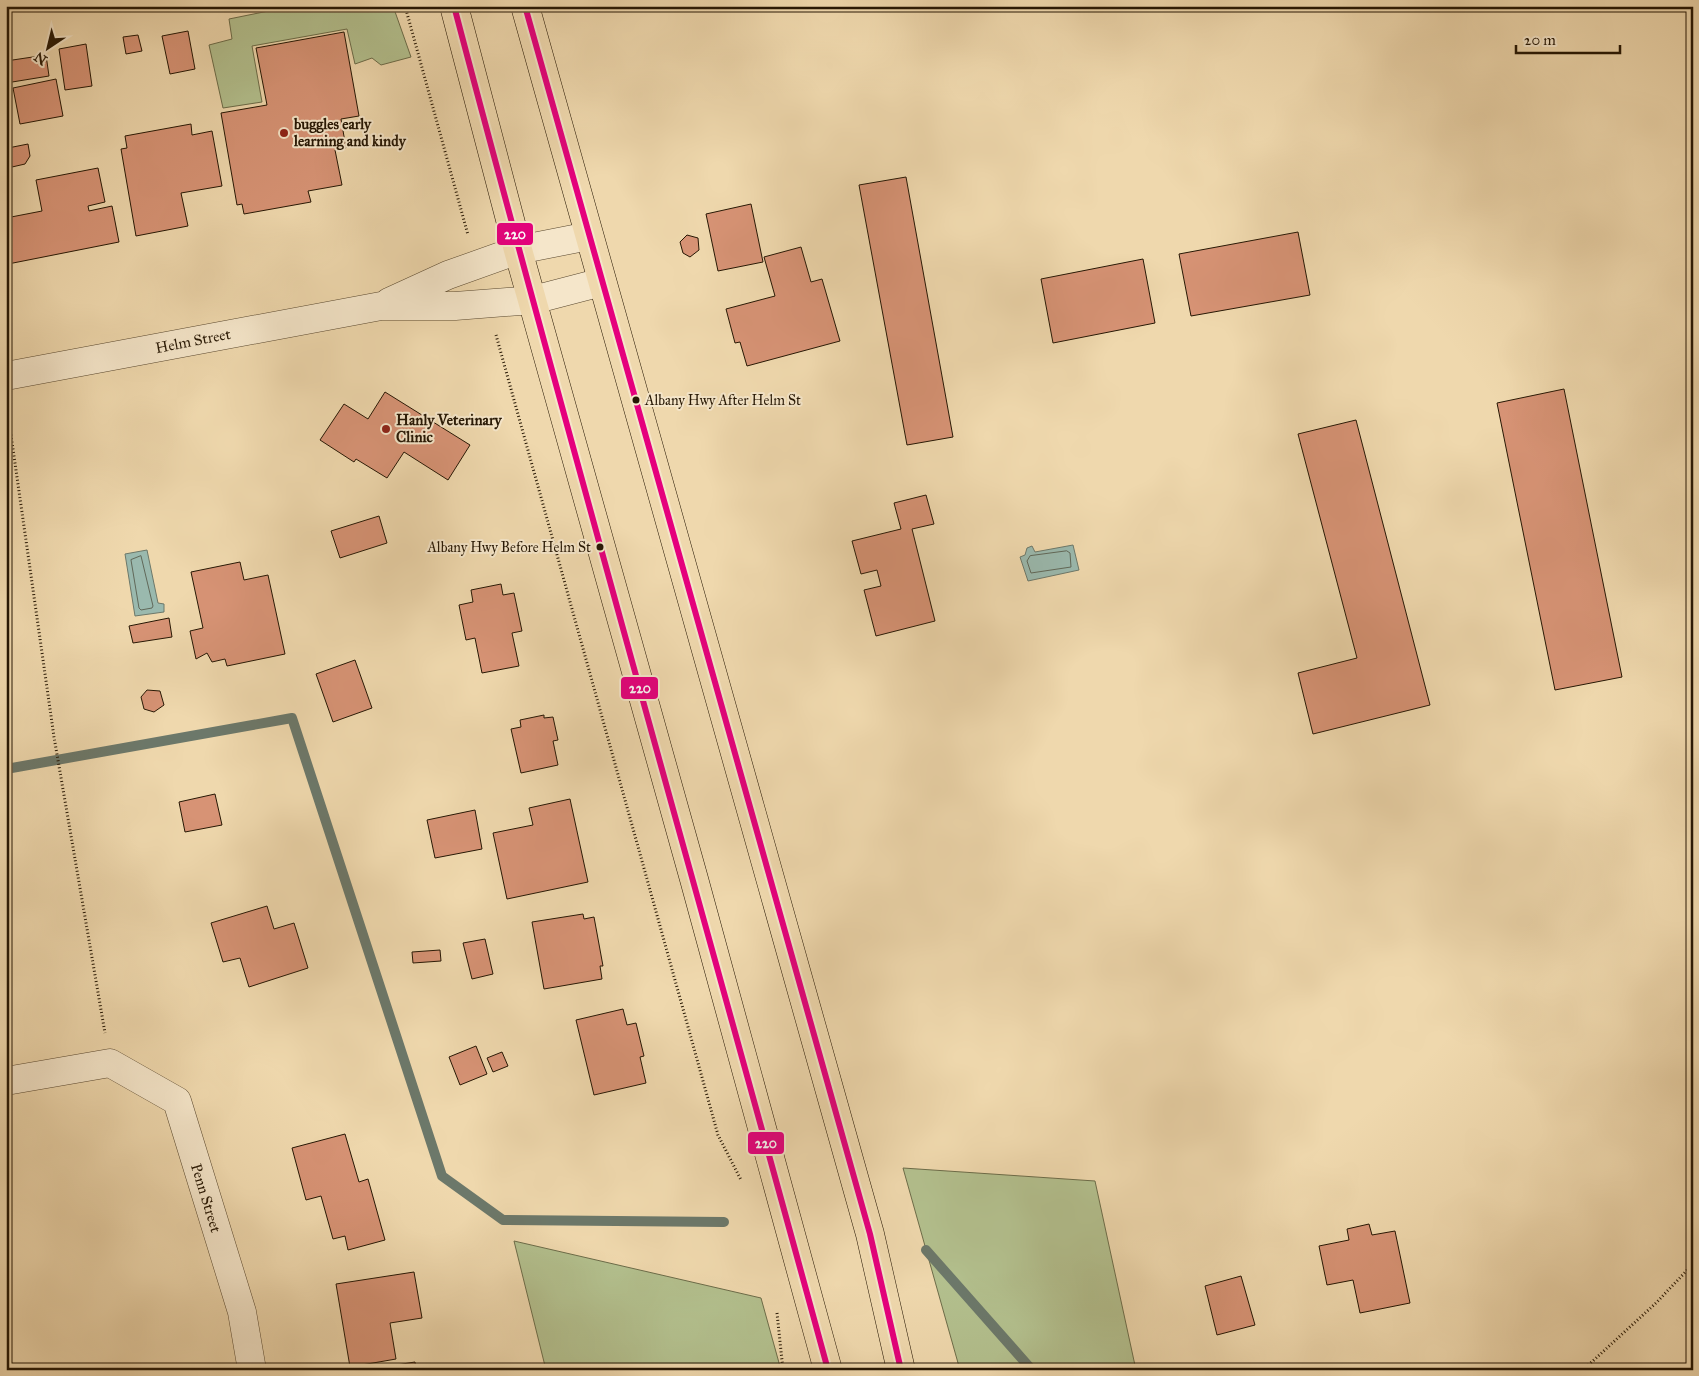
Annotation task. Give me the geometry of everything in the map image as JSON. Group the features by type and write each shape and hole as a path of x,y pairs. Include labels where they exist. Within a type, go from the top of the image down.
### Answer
{"highway":[{"path":"454,6 518,250 828,1370"},
{"path":"525,6 870,1234 901,1370"}],"street":[{"name":"Helm Street","path":"381,306 448,274 518,250 589,236"},
{"name":"Helm Street","path":"6,376 381,306 455,306 533,300 602,282"},
{"path":"6,1081 110,1063"},
{"name":"Penn Street","path":"110,1063 177,1101 242,1312 252,1370"}],"path":[{"path":"404,6 471,245"},
{"path":"494,326 718,1135 742,1182"},
{"path":"6,398 54,737 110,1063"},
{"path":"1583,1370 1656,1303 1693,1264"},
{"path":"777,1309 783,1370"}],"green space":[{"path":"293,6 393,6 411,57 381,65 372,58 355,64 347,29 252,46 262,102 223,108 209,45 232,39 229,19"},
{"path":"903,1168 1095,1181 1136,1370 960,1370"},
{"path":"514,1241 761,1298 781,1370 546,1370"}],"water":[{"path":"1073,545 1079,570 1028,581 1020,557 1025,555 1027,548 1032,546 1035,552"},
{"path":"147,550 158,603 164,604 164,612 135,616 125,554"}],"building":[{"path":"188,31 195,69 170,74 162,36"},
{"name":"buggles early learning and kindy","path":"344,32 359,116 341,119 346,148 335,150 342,185 308,191 311,202 244,214 242,204 237,205 221,113 267,105 256,48"},
{"path":"138,35 142,51 126,54 123,37"},
{"path":"86,44 92,86 65,90 59,49"},
{"path":"46,55 49,76 6,83 6,61"},
{"path":"56,79 63,116 20,124 13,88"},
{"path":"191,124 192,135 212,131 222,186 181,193 188,226 136,236 121,149 127,148 125,136"},
{"path":"28,144 30,156 25,164 12,167 8,148"},
{"path":"98,168 105,202 88,206 89,211 112,206 119,242 8,264 6,218 42,211 36,180"},
{"path":"906,177 953,437 907,445 859,185"},
{"path":"751,204 763,262 718,271 706,214"},
{"path":"1298,232 1310,295 1191,316 1179,254"},
{"path":"687,235 698,238 699,250 690,257 683,253 680,242"},
{"path":"801,247 811,282 822,279 840,341 747,366 740,342 735,343 726,309 775,296 764,257"},
{"path":"1143,259 1155,323 1053,343 1041,279"},
{"path":"1564,389 1622,677 1555,690 1497,403"},
{"name":"Hanly Veterinary Clinic","path":"385,392 470,445 448,480 404,452 387,478 356,459 354,462 320,440 344,404 368,419"},
{"path":"1356,420 1430,705 1313,734 1298,673 1357,658 1298,434"},
{"path":"926,495 934,524 912,529 935,621 876,636 864,590 881,586 877,570 861,574 852,541 901,529 894,503"},
{"path":"379,516 387,543 340,558 331,531"},
{"path":"240,562 244,580 268,575 285,654 227,666 225,659 212,662 207,653 196,659 190,631 203,628 191,572"},
{"path":"501,584 503,595 514,593 522,631 512,633 519,666 482,673 475,638 466,640 459,605 473,602 471,590"},
{"path":"169,618 172,637 133,643 129,626"},
{"path":"355,660 372,708 333,722 316,674"},
{"path":"147,690 160,691 164,705 154,712 144,709 141,697"},
{"path":"544,715 544,718 553,717 558,740 553,741 558,765 521,773 511,729 521,727 520,720"},
{"path":"215,794 222,825 185,832 179,802"},
{"path":"570,799 588,882 507,899 493,833 533,825 529,808"},
{"path":"475,810 482,849 435,858 427,820"},
{"path":"267,906 274,929 294,923 308,968 249,987 240,958 223,962 211,923"},
{"path":"583,914 584,919 594,917 603,966 600,966 602,979 544,989 532,922"},
{"path":"485,939 493,974 472,979 463,943"},
{"path":"440,950 441,961 413,963 412,952"},
{"path":"623,1009 627,1025 636,1023 644,1056 640,1057 646,1083 594,1095 576,1020"},
{"path":"476,1046 487,1074 460,1085 449,1057"},
{"path":"502,1052 508,1066 493,1072 487,1058"},
{"path":"345,1134 359,1182 368,1179 385,1240 348,1250 345,1236 333,1239 321,1196 306,1200 292,1148"},
{"path":"1369,1224 1372,1235 1395,1231 1410,1303 1360,1313 1353,1280 1327,1285 1319,1246 1349,1240 1347,1229"},
{"path":"414,1272 422,1318 390,1323 396,1359 350,1367 336,1284"},
{"path":"1241,1276 1255,1325 1217,1335 1205,1286"},
{"path":"415,1362 416,1370 365,1370"}],"waterway":[{"path":"6,769 292,718 442,1176 503,1220 724,1222"},
{"path":"926,1250 1032,1370"}],"transit line":[{"name":"220","path":"454,6 499,177 828,1370"},
{"name":"220","path":"525,6 870,1234 901,1370"}],"place":[{"name":"buggles early learning and kindy","path":"284,133"},
{"name":"Albany Hwy After Helm St","path":"636,400"},
{"name":"Hanly Veterinary Clinic","path":"386,429"},
{"name":"Albany Hwy Before Helm St","path":"600,547"}]}
